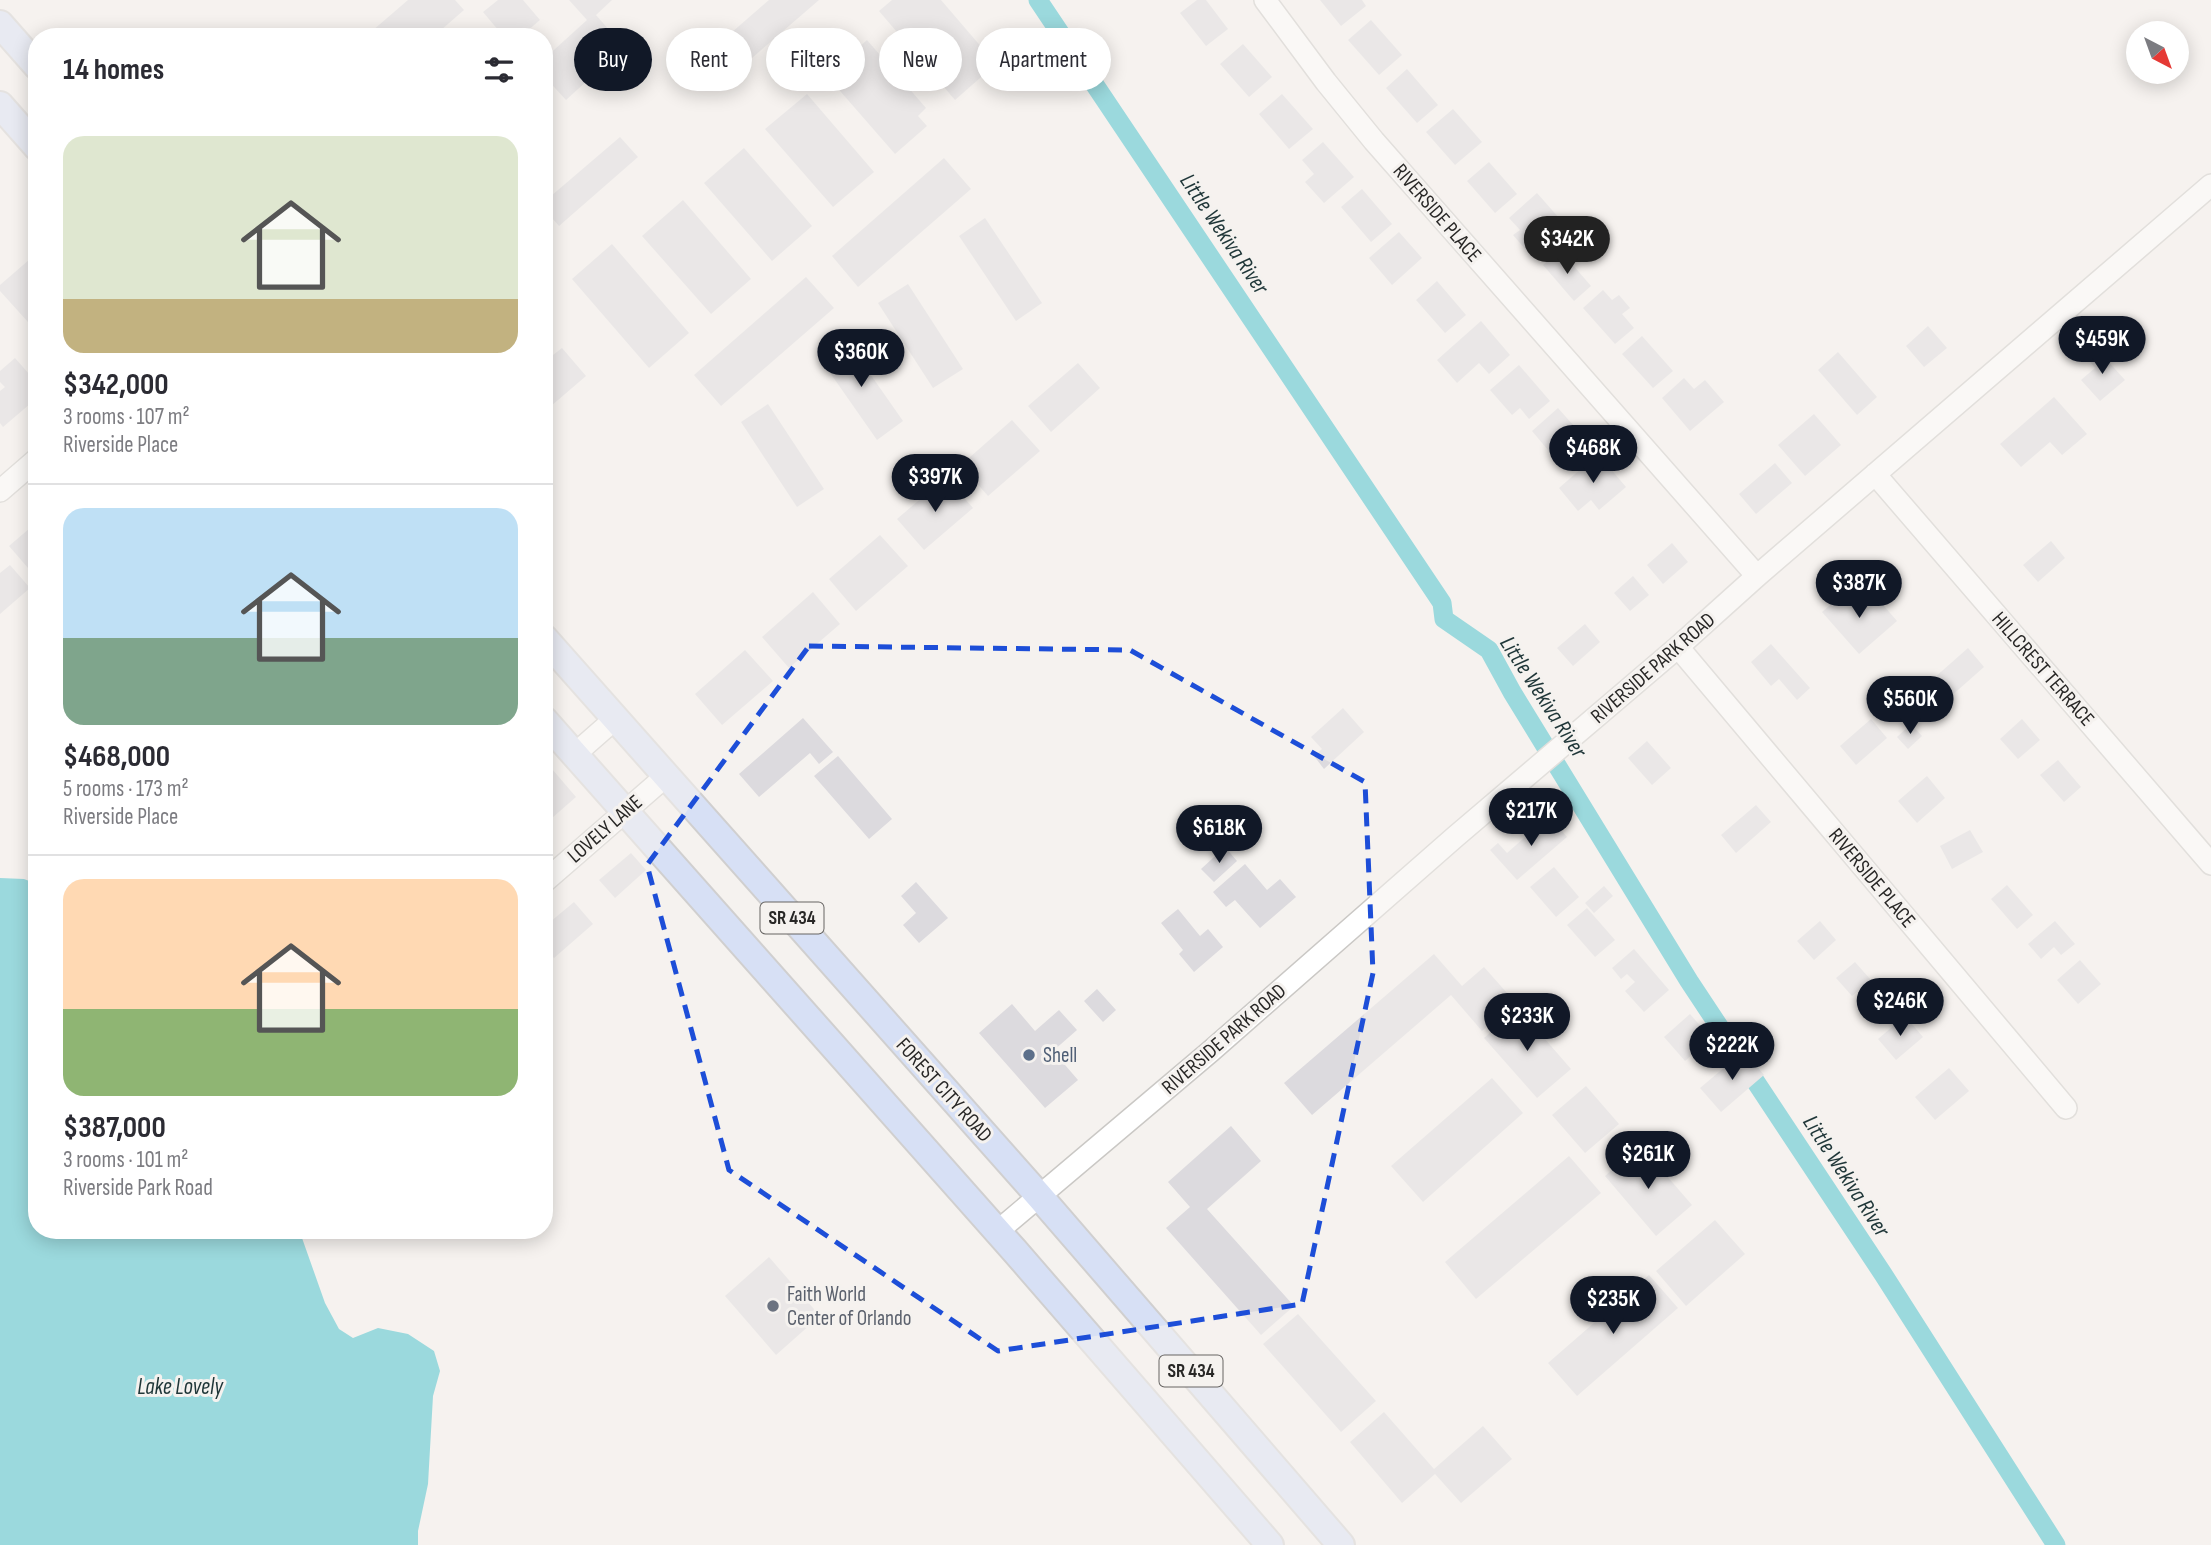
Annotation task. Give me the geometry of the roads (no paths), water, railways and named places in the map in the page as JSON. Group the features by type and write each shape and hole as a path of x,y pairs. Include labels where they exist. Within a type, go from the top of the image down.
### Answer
{"main road":[{"path":"0,24 28,56"},
{"path":"0,105 28,137"},
{"name":"FOREST CITY ROAD","path":"553,648 1040,1197 1342,1545"},
{"name":"SR 434","path":"553,730 998,1231 1270,1545"}],"street":[{"name":"RIVERSIDE PLACE","path":"1265,0 1374,141 1757,576"},
{"name":"RIVERSIDE PARK ROAD","path":"998,1231 2211,185"},
{"path":"0,491 28,467"},
{"name":"HILLCREST TERRACE","path":"1875,474 2211,864"},
{"name":"RIVERSIDE PLACE","path":"1678,647 2066,1108"},
{"path":"575,754 615,718"},
{"name":"LOVELY LANE","path":"553,874 666,776"}],"water":[{"name":"Lake Lovely","path":"0,878 28,881 28,1239 302,1239 325,1303 339,1329 353,1338 378,1328 408,1334 434,1351 440,1371 433,1396 428,1484 418,1531 418,1545 0,1545"}],"waterway":[{"name":"Little Wekiva River","path":"1038,0 1442,603 1444,619 1489,650 1689,981 1883,1274 2056,1545"}],"place":[{"name":"Shell","path":"1029,1055"},
{"name":"Faith World Center of Orlando","path":"773,1306"}]}
